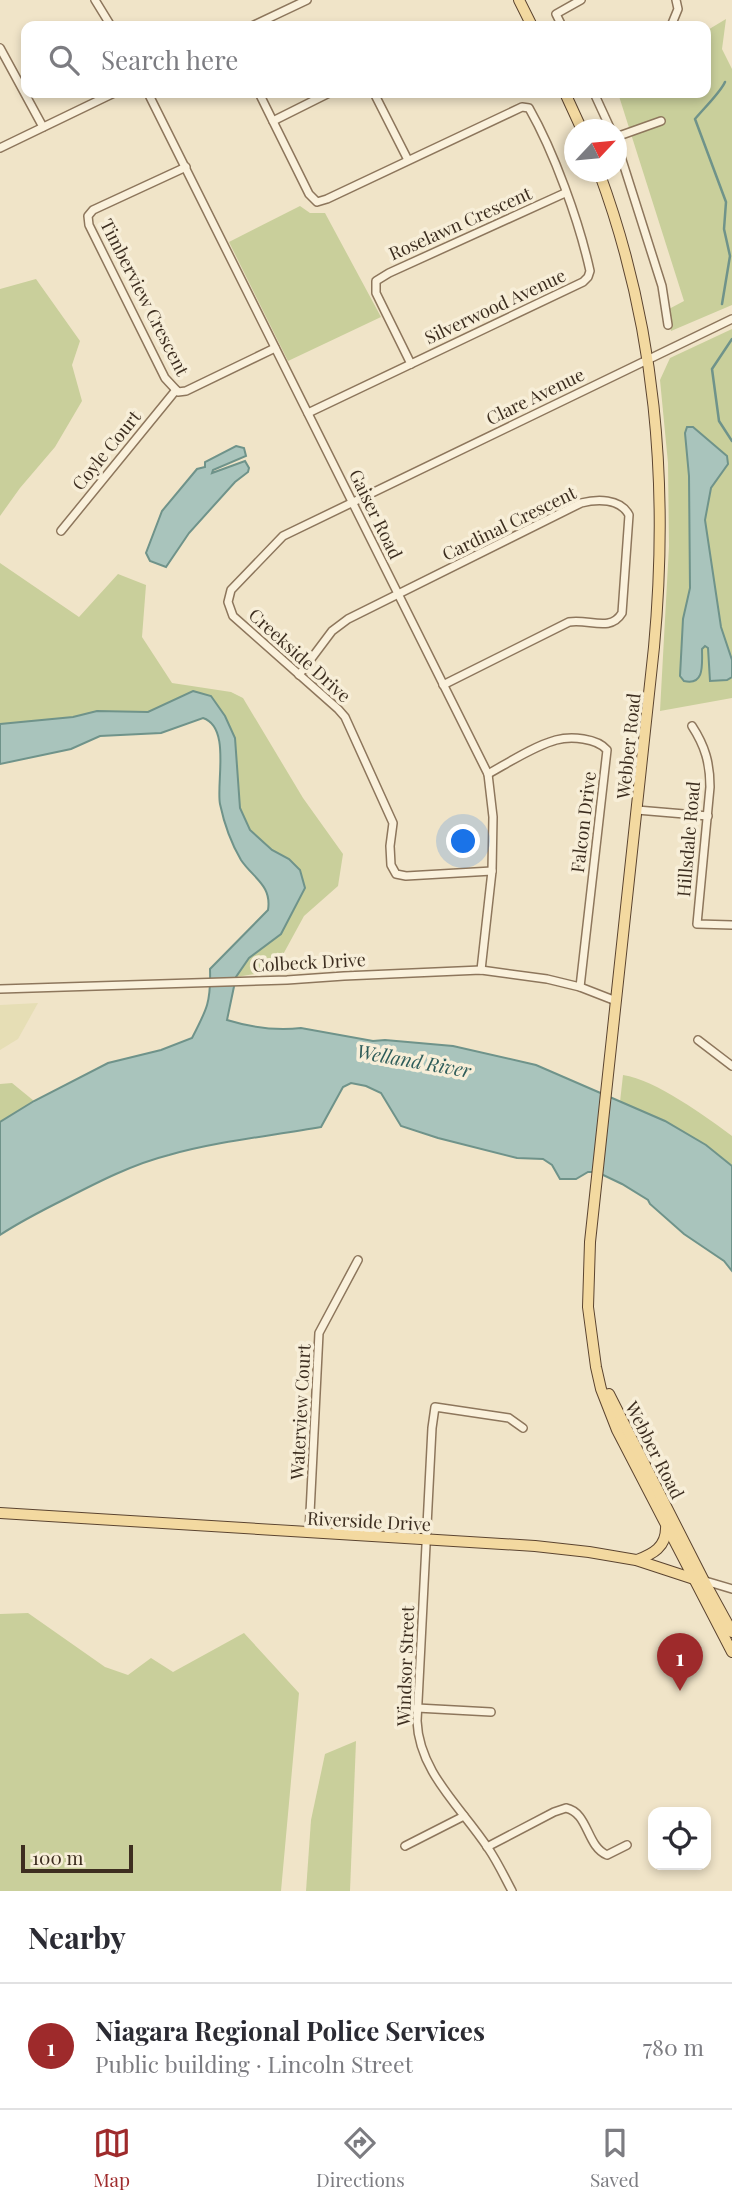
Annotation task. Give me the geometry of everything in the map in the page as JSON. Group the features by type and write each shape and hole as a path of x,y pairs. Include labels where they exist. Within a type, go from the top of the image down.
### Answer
{"main road":[{"path":"519,0 530,21"},
{"path":"567,98 577,119"},
{"name":"Webber Road","path":"602,182 627,261 648,360 661,483 661,564 587,1286 596,1367 612,1419 664,1521 699,1580"},
{"name":"Webber Road","path":"590,1329 599,1365 616,1410 699,1580"},
{"name":"Riverside Drive","path":"0,1513 535,1546 636,1560 699,1580"},
{"path":"636,1560 650,1556 660,1546 666,1534 664,1521"},
{"path":"699,1580 732,1632"},
{"path":"699,1580 732,1652"}],"street":[{"path":"95,0 108,21"},
{"path":"263,21 307,0"},
{"path":"560,21 556,14 581,0"},
{"path":"673,21 678,9 676,0"},
{"path":"0,48 21,87"},
{"path":"27,98 43,127"},
{"path":"0,148 104,98"},
{"name":"Gaiser Road","path":"151,98 488,774 493,817 492,871 481,970"},
{"name":"Silverwood Avenue","path":"262,98 309,194 317,202 526,107 531,111 565,193 589,264 588,277 576,285 308,413"},
{"path":"273,121 319,98"},
{"path":"377,98 408,160"},
{"path":"596,98 606,119"},
{"path":"627,135 661,121"},
{"name":"Timberview Crescent","path":"186,167 93,210 88,216 89,225 166,378 176,390 186,391 275,348"},
{"path":"627,172 662,286 668,325"},
{"name":"Roselawn Crescent","path":"411,364 376,293 376,281 565,193"},
{"name":"Clare Avenue","path":"353,503 732,319"},
{"name":"Coyle Court","path":"61,531 176,390"},
{"name":"Cardinal Crescent","path":"398,594 581,503 597,500 619,504 629,515 622,613 618,619 612,624 577,620 569,622 443,685"},
{"name":"Creekside Drive","path":"353,503 283,536 231,590 228,596 229,609 233,616 338,709 351,729 393,823 391,865 396,874 406,876 492,871"},
{"path":"299,675 339,625 398,594"},
{"name":"Hillsdale Road","path":"692,726 702,741 708,760 710,787 697,923 732,925"},
{"name":"Falcon Drive","path":"488,774 559,739 594,741 607,750 580,987"},
{"path":"637,810 708,816"},
{"name":"Colbeck Drive","path":"0,989 481,970 547,979 616,1000"},
{"path":"698,1040 732,1066"},
{"name":"Waterview Court","path":"309,1533 320,1334 358,1260"},
{"name":"Windsor Street","path":"512,1891 487,1847 425,1758 417,1734 417,1708 435,1408 509,1418 523,1429"},
{"name":"Riverside Drive","path":"699,1580 732,1589"},
{"path":"417,1708 491,1712"},
{"path":"487,1847 557,1810 566,1808 579,1814 602,1853 607,1856 627,1845"},
{"path":"405,1846 464,1816"}],"shaded area":[{"path":"38,1003 18,1039 0,1050 0,1005"}],"green space":[{"path":"726,19 722,49 732,69 732,305 671,331 667,310 684,301 620,98 711,98 711,28"},
{"path":"300,206 310,213 325,213 381,317 288,361 229,242"},
{"path":"36,279 80,341 72,365 82,401 55,447 0,516 0,289"},
{"path":"732,329 732,698 660,711 669,546 668,463 660,380 670,358"},
{"path":"0,563 79,617 118,574 146,585 142,637 172,683 231,692 243,698 303,798 343,854 338,886 304,916 274,971 236,977 249,958 281,934 289,859 272,850 250,830 240,808 235,738 193,691 148,712 98,711 73,717 0,724"},
{"path":"623,1075 665,1091 732,1136 732,1166 678,1130 620,1102"},
{"path":"12,1083 34,1101 0,1122 0,1084"},
{"path":"28,1613 105,1667 128,1675 151,1658 173,1672 244,1633 299,1693 281,1891 0,1891 0,1614"},
{"path":"356,1741 350,1891 306,1891 311,1820 325,1754"}],"water":[{"path":"687,427 693,427 727,456 728,464 711,488 705,520 721,627 732,660 732,677 727,680 710,681 708,648 705,646 702,649 699,677 691,682 684,681 680,676 683,619 690,588 689,476 685,433"},
{"path":"236,446 244,448 246,456 213,470 212,473 245,461 248,472 235,482 189,533 166,567 150,561 146,553 162,511 197,469 205,467 205,462"},
{"name":"Welland River","path":"193,691 211,696 225,716 235,738 240,808 250,830 300,870 305,888 281,934 249,958 236,977 227,1020 264,1028 301,1028 373,1041 453,1046 536,1065 665,1121 706,1145 732,1166 732,1271 724,1261 684,1234 648,1200 622,1184 597,1172 588,1172 576,1179 560,1179 552,1165 543,1159 517,1158 401,1126 381,1093 351,1083 343,1087 321,1127 188,1150 129,1168 32,1216 0,1235 0,1122 34,1101 108,1063 161,1050 192,1038 207,1005 210,969 268,910 268,901 264,888 241,860 226,826 219,795 220,744 212,723 203,718 161,733 100,736 71,749 0,764 0,724 73,717 97,711 148,712"}],"waterway":[{"path":"722,304 730,256 724,229 726,202 695,119 725,82"},
{"path":"732,339 712,369 719,421 732,441"}],"place":[{"name":"Niagara Regional Police Services","path":"680,1691"}]}
